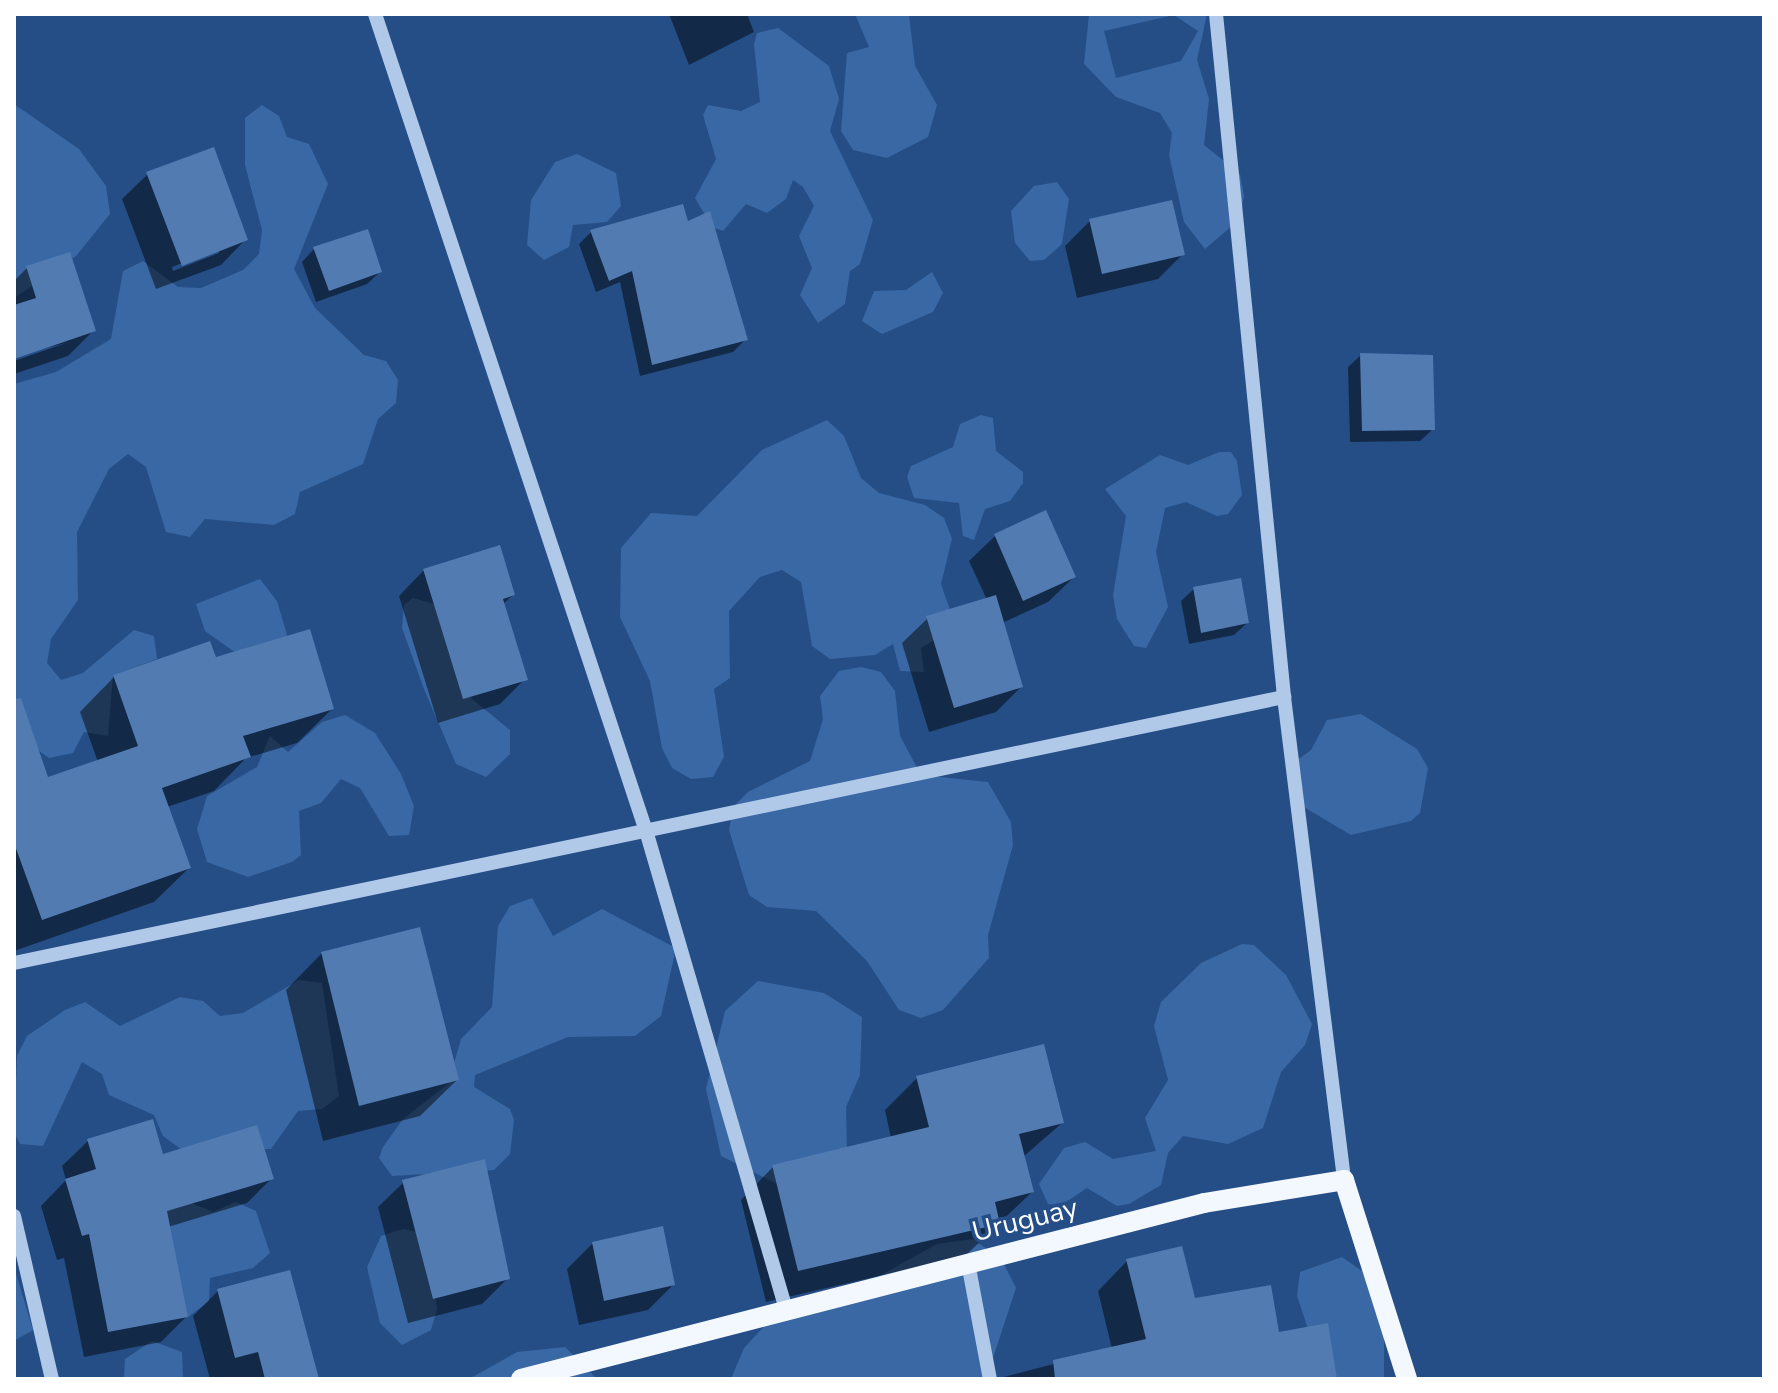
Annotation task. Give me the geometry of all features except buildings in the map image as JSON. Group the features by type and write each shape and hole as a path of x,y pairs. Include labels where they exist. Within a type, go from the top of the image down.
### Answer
{"main road":[{"name":"Uruguay","path":"521,1379 787,1313 1204,1203 1344,1180"},
{"path":"1344,1180 1407,1379"}],"street":[{"path":"375,14 647,834 787,1313"},
{"path":"1216,14 1284,697 1344,1180"},
{"path":"14,963 647,834 1284,697"},
{"path":"14,1216 52,1379"},
{"path":"968,1263 990,1379"}],"shaded area":[{"path":"855,14 909,14 915,66 937,105 928,137 887,158 853,150 841,131 847,53 869,47"},
{"path":"1089,14 1207,14 1197,60 1209,99 1204,145 1240,174 1244,196 1240,219 1205,249 1184,222 1169,155 1172,133 1160,113 1116,97 1084,64","holes":["1174,15 1198,31 1181,61 1116,78 1104,31"]},
{"path":"778,28 829,66 839,99 830,131 873,220 860,264 850,271 845,304 818,323 800,295 812,268 799,236 814,206 803,187 793,180 786,199 767,213 746,204 723,231 712,227 695,198 716,159 703,115 708,105 741,111 760,102 754,44 757,33"},
{"path":"14,104 79,149 106,186 110,214 76,256 14,298"},
{"path":"262,105 279,116 287,137 309,144 328,184 294,269 315,308 364,355 386,361 398,380 396,403 378,419 363,464 300,492 295,514 274,525 205,519 190,537 166,532 146,467 128,454 109,469 77,532 78,600 51,639 47,663 61,680 83,673 134,630 154,636 157,659 113,675 108,736 84,732 73,753 49,758 31,745 14,712 14,384 56,372 111,339 123,271 143,261 178,287 201,288 243,270 259,254 262,230 245,165 245,118"},
{"path":"577,154 616,173 621,206 607,222 573,225 569,247 544,260 527,245 531,200 555,162"},
{"path":"1057,182 1069,199 1062,244 1044,260 1030,261 1015,243 1011,211 1034,186"},
{"path":"932,272 943,293 933,312 882,334 862,321 874,291 906,290"},
{"path":"981,415 993,418 996,451 1023,472 1023,483 1010,501 985,509 974,540 963,536 959,503 914,498 907,477 911,466 953,447 960,424"},
{"path":"827,420 844,436 861,478 879,493 925,505 944,518 952,539 941,584 956,627 921,648 924,672 900,671 893,644 875,655 830,659 812,646 801,582 782,570 760,577 729,611 730,678 714,689 724,757 713,777 691,779 672,768 662,748 650,681 620,617 621,548 651,513 697,516 762,450"},
{"path":"1219,452 1231,452 1237,461 1242,495 1228,514 1217,516 1186,502 1165,508 1156,552 1168,607 1146,648 1134,646 1117,619 1113,595 1126,516 1105,489 1160,455 1188,465"},
{"path":"260,579 277,601 288,638 236,653 205,631 196,604"},
{"path":"413,598 434,604 472,699 510,730 510,754 486,777 456,764 424,689 402,628 404,605"},
{"path":"861,667 881,672 895,691 900,736 921,775 988,782 1011,822 1013,845 988,935 989,958 943,1010 921,1018 899,1010 867,961 816,911 767,907 749,895 729,830 733,807 748,792 810,761 823,719 820,696 839,671"},
{"path":"1361,714 1417,749 1428,768 1420,813 1411,821 1351,835 1302,806 1293,763 1311,750 1327,720"},
{"path":"345,715 375,733 401,774 414,806 409,835 389,836 360,788 341,779 321,803 299,811 301,855 292,862 248,877 207,862 197,829 207,796 257,767 270,736 288,752 322,722"},
{"path":"532,898 553,936 602,909 676,948 661,1016 635,1036 568,1037 475,1075 474,1087 510,1109 514,1120 510,1154 494,1170 392,1176 379,1158 383,1147 403,1119 448,1084 461,1039 492,1007 498,926 510,906"},
{"path":"1242,944 1254,945 1286,975 1312,1024 1305,1045 1281,1072 1263,1128 1228,1144 1183,1136 1168,1153 1161,1185 1129,1204 1117,1206 1087,1188 1060,1206 1048,1204 1039,1184 1064,1148 1085,1142 1113,1159 1156,1151 1145,1118 1168,1080 1154,1026 1161,1002 1201,963"},
{"path":"299,980 322,983 339,1096 322,1109 298,1111 271,1149 182,1150 163,1136 154,1115 109,1095 102,1074 82,1062 43,1146 20,1144 14,1132 17,1056 27,1036 65,1010 85,1002 120,1026 180,997 203,1001 220,1016 243,1013"},
{"path":"758,981 824,993 862,1017 860,1075 846,1107 847,1153 781,1186 721,1156 706,1089 725,1011"},
{"path":"236,1202 256,1211 270,1253 253,1268 210,1278 209,1301 188,1317 170,1305 130,1212 191,1203 213,1212"},
{"path":"403,1229 425,1234 437,1309 431,1330 402,1345 380,1323 367,1267 381,1236"},
{"path":"972,1239 1001,1258 1016,1288 986,1379 731,1379 744,1348 769,1321 865,1284 937,1244"},
{"path":"1342,1257 1362,1271 1372,1291 1384,1334 1384,1379 1314,1379 1311,1338 1297,1296 1300,1272"},
{"path":"14,1267 33,1330 14,1341"},
{"path":"152,1341 182,1352 183,1379 124,1379 125,1359"},
{"path":"565,1347 597,1379 469,1379 517,1352"}]}
